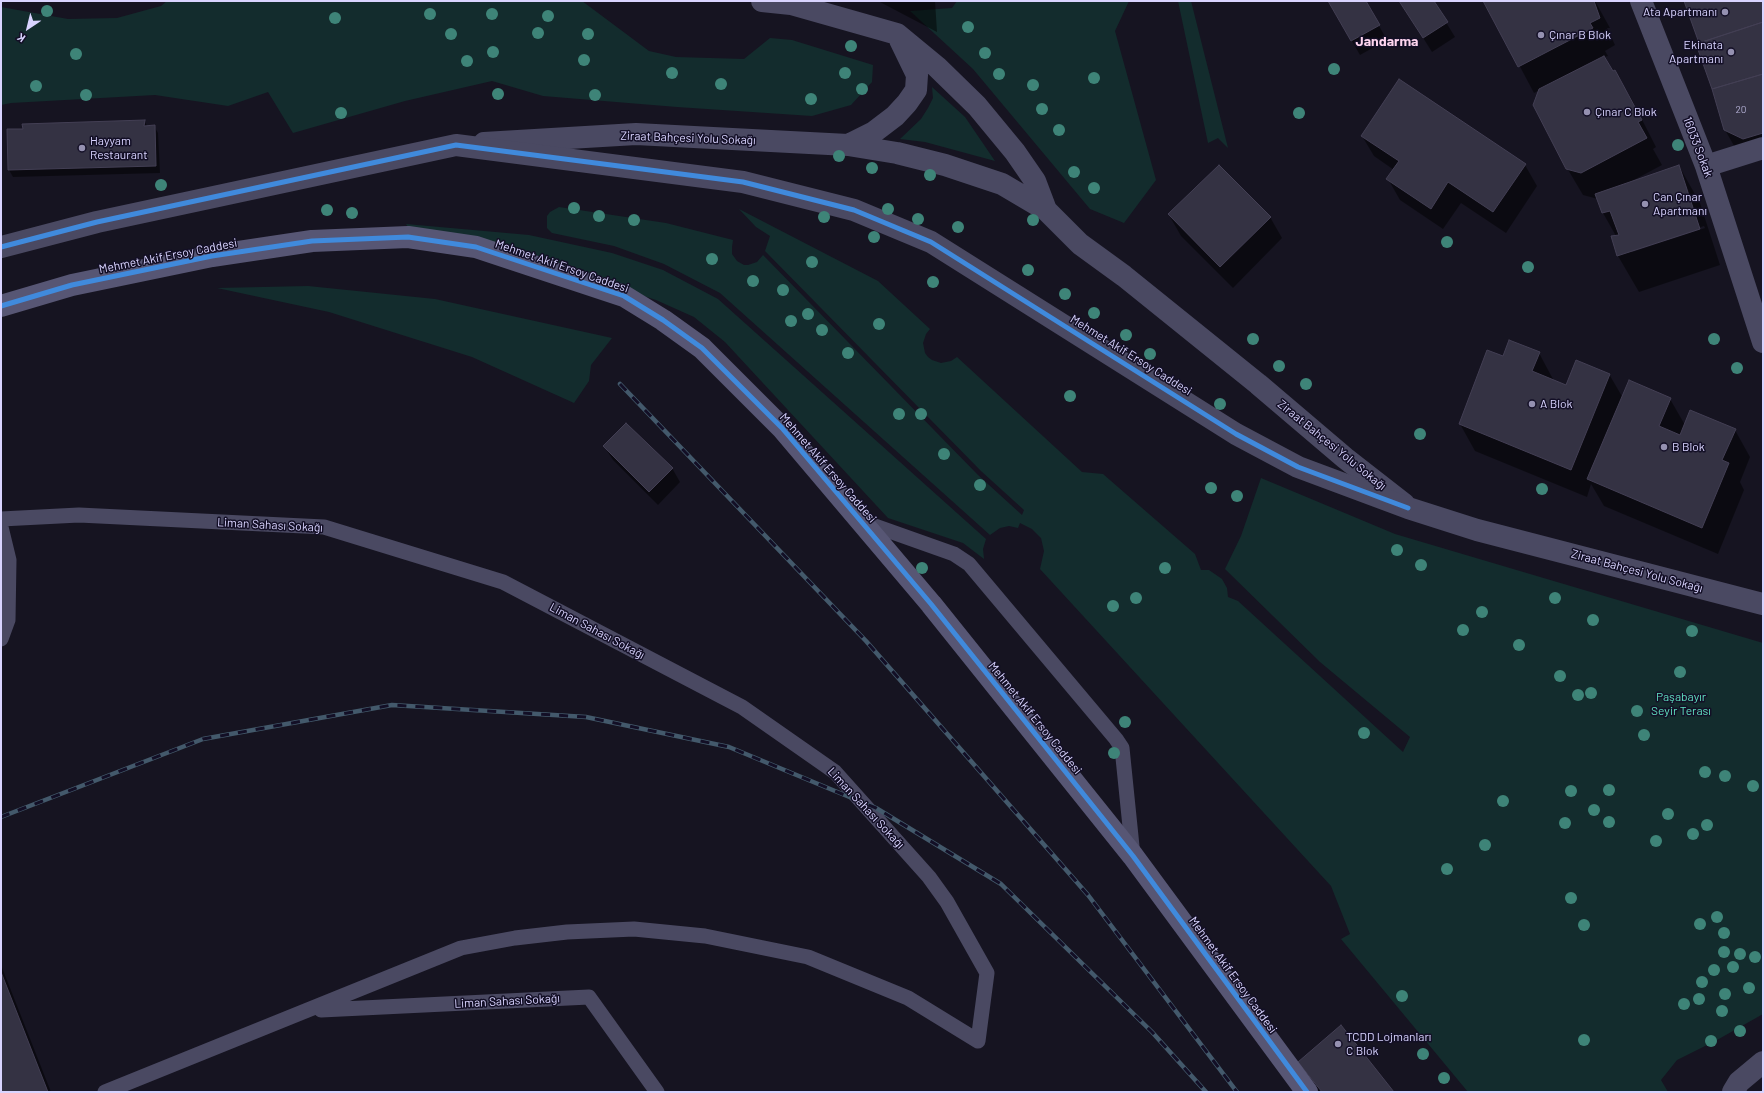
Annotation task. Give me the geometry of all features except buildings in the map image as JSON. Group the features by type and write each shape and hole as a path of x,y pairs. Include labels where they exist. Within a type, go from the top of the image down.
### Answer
{"main road":[{"name":"Mehmet Akif Ersoy Caddesi","path":"1,306 72,285 212,256 312,241 408,237 476,247 624,296 663,320 702,348 782,428 931,604 1133,856 1307,1092"}],"street":[{"name":"Ziraat Bahçesi Yolu Sokağı","path":"762,1 791,4 897,34 937,67 977,106 1015,152 1035,181 1046,210"},
{"name":"16033 Sokak","path":"1641,1 1706,166 1763,342"},
{"name":"Ziraat Bahçesi Yolu Sokağı","path":"848,145 874,132 896,116 916,90 917,75 897,34"},
{"name":"Ziraat Bahçesi Yolu Sokağı","path":"456,145 636,134 848,145 897,153 945,165 1002,184 1046,210 1080,244 1124,276 1408,508 1477,530 1763,604"},
{"name":"Mehmet Akif Ersoy Caddesi","path":"1,247 97,222 456,145 743,182 854,210 931,242 1236,434 1298,467 1408,508"},
{"path":"1706,166 1763,148"},
{"path":"1733,1092 1739,1082 1763,1062"}],"lane":[{"name":"Liman Sahası Sokağı","path":"1,519 79,515 324,527 503,582 742,707 835,772 929,877 947,902 987,974 978,1041 908,998 808,957 705,936 634,929 567,932 515,938 461,948 309,1011"},
{"path":"860,520 954,554 968,564 1116,740 1122,748 1133,856"},
{"path":"1,527 9,560 8,620 1,639"},
{"path":"1,578 8,598"},
{"name":"Liman Sahası Sokağı","path":"309,1011 589,997 657,1092"},
{"path":"105,1092 309,1011"}],"green space":[{"path":"167,1 582,1 649,51 676,57 744,59 770,38 792,40 873,65 872,82 851,105 812,116 543,96 492,81 405,101 293,133 268,92 228,106 155,95 11,103 1,105 1,7 68,19 117,18 161,6"},
{"path":"957,1 1129,1 1115,31 1156,180 1124,223 1090,209 973,69 910,11 952,8"},
{"path":"1178,1 1191,1 1228,148 1218,138 1208,143"},
{"path":"932,87 965,117 995,161 925,142 900,139 921,119 928,108 933,98"},
{"name":"Paşabayır Seyir Terası","path":"559,207 666,223 733,240 732,254 737,261 744,265 757,262 763,255 978,475 1022,515 1024,510 981,471 765,251 770,236 756,227 739,209 878,281 930,329 926,334 923,343 925,353 928,357 941,363 951,361 957,357 1082,472 1103,474 1195,554 1201,570 1209,570 1222,579 1227,588 1228,597 1238,601 1403,752 1410,737 1320,662 1225,569 1241,536 1261,478 1395,534 1763,643 1763,1014 1717,1040 1677,1060 1661,1080 1668,1092 1468,1092 1341,939 1350,934 1331,886 1040,569 1044,551 1041,538 1032,529 1020,523 1018,528 1009,526 1000,528 990,535 720,293 664,264 614,246 552,233 547,228 547,216 550,212"},
{"path":"406,224 529,235 612,253 663,270 718,299 986,539 983,549 984,559 963,543 888,518 725,342 694,317 656,300 521,256 412,233"},
{"path":"308,286 435,299 612,338 591,365 589,381 574,403 472,357 329,312 217,288"}],"railway":[{"path":"620,384 866,641 1088,895 1237,1092"},
{"path":"1,817 203,739 392,705 586,717 729,747 876,808 1001,884 1152,1032 1206,1092"}],"cycle path":[{"path":"1,247 97,222 456,145 743,182 854,210 931,242 1236,434 1298,467 1408,508"},
{"path":"1,306 72,285 212,256 312,241 408,237 476,247 624,296 663,320 702,348 782,428 931,604 1133,856 1307,1092"}],"place":[{"name":"Ata Apartmanı","path":"1725,12"},
{"name":"Çınar B Blok","path":"1541,35"},
{"name":"Ekinata Apartmanı","path":"1731,52"},
{"name":"Çınar C Blok","path":"1587,112"},
{"name":"Hayyam Restaurant","path":"82,148"},
{"name":"Can Çınar Apartmanı","path":"1645,204"},
{"name":"A Blok","path":"1532,404"},
{"name":"B Blok","path":"1664,447"},
{"name":"TCDD Lojmanları C Blok","path":"1338,1044"}],"district":[{"name":"Jandarma","path":"1387,41"}]}
